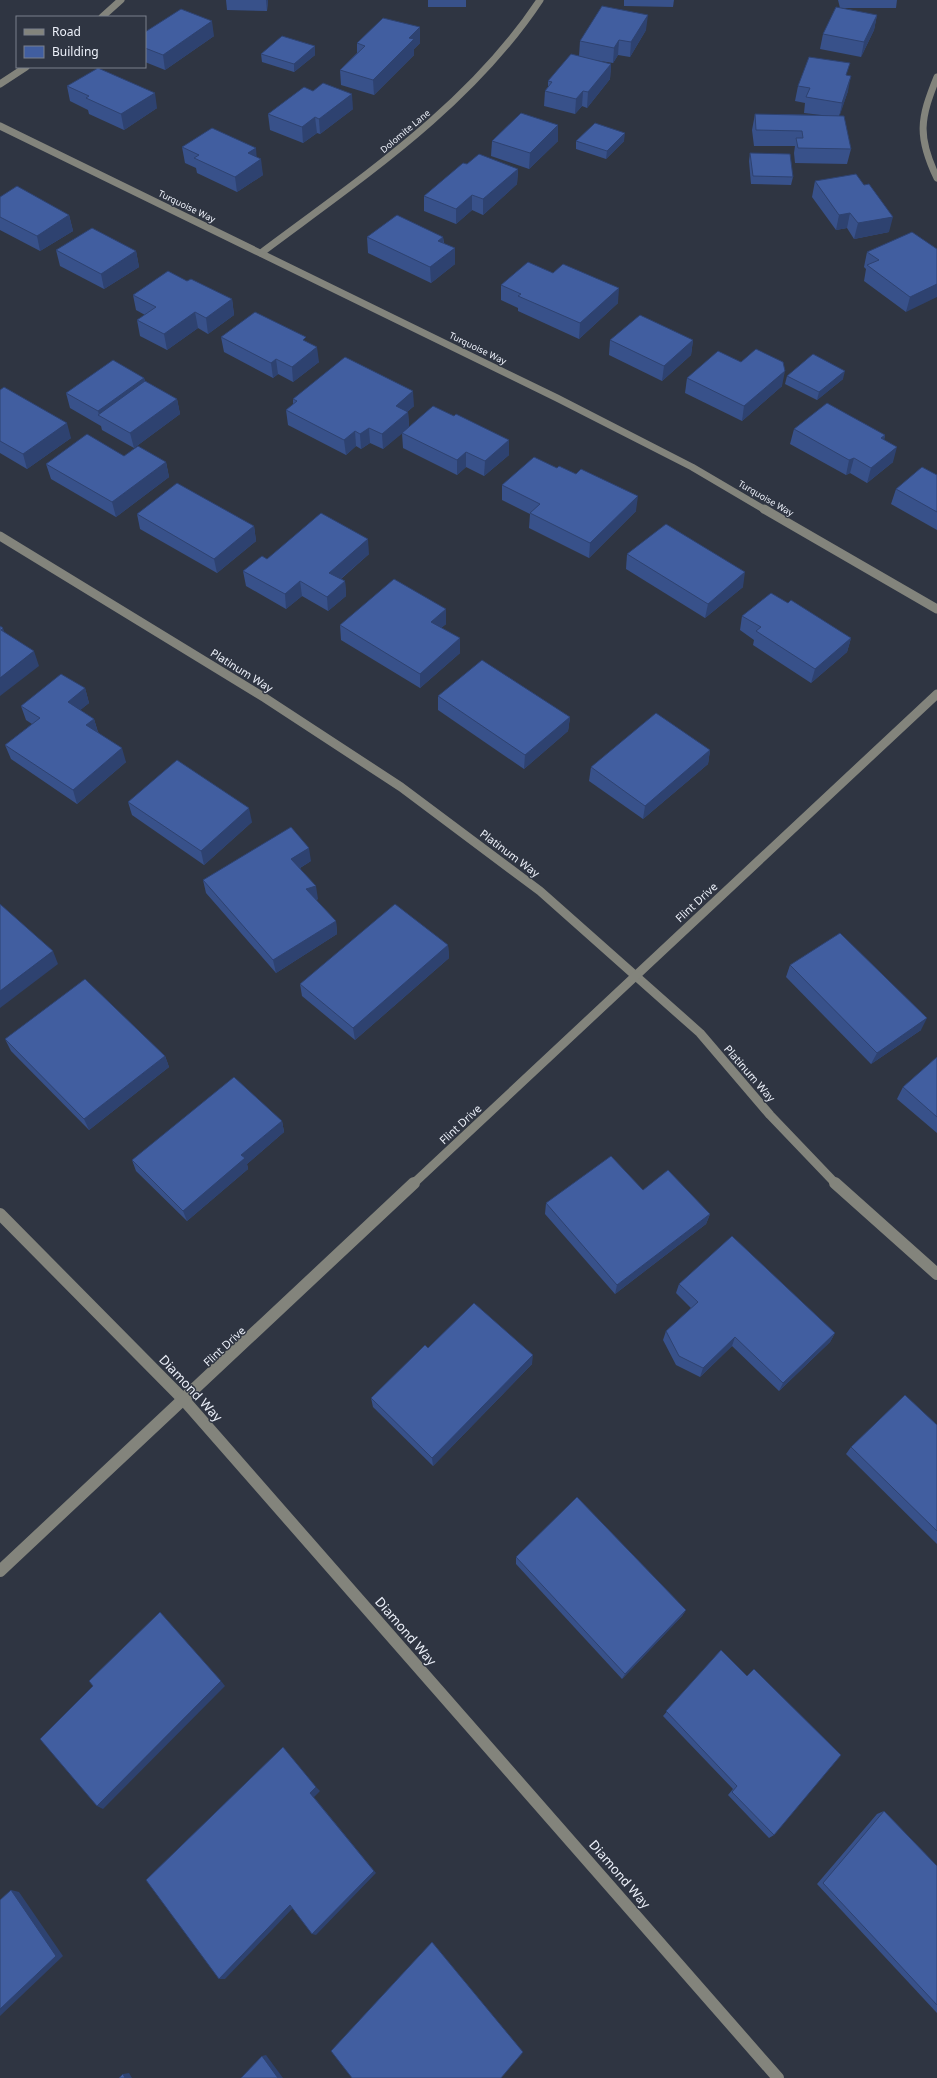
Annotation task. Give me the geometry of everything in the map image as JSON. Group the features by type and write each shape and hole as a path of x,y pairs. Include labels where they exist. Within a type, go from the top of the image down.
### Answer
{"street":[{"path":"103,16 121,0"},
{"name":"Dolomite Lane","path":"260,253 409,142 448,107 488,65 531,14 540,0"},
{"path":"0,84 24,68"},
{"path":"937,76 921,123 924,150 937,178"},
{"name":"Turquoise Way","path":"0,126 557,398 692,467 937,610"},
{"name":"Platinum Way","path":"0,536 265,698 400,787 540,891 700,1033 770,1115 842,1191 937,1274"},
{"name":"Flint Drive","path":"0,1571 937,694"},
{"name":"Diamond Way","path":"0,1214 184,1400 778,2078"}],"building":[{"path":"602,6 648,15 631,42 619,40 614,48 580,41"},
{"path":"836,7 877,15 864,42 823,34"},
{"path":"181,9 212,21 163,55 146,48 146,31"},
{"path":"383,18 420,27 409,38 414,39 373,80 340,70 365,46 357,43"},
{"path":"282,36 315,46 294,64 261,54"},
{"path":"571,54 611,64 588,92 583,91 576,99 545,91 552,82 548,81"},
{"path":"809,57 850,63 846,75 851,76 842,103 806,97 810,88 798,86"},
{"path":"98,68 155,93 121,114 86,98 89,96 67,86"},
{"path":"323,83 352,94 319,119 315,117 302,127 268,114 304,87 313,91"},
{"path":"521,113 558,125 530,153 492,141"},
{"path":"755,114 844,116 851,149 798,148 796,138 803,138 802,131 756,130"},
{"path":"595,123 625,133 607,151 576,141"},
{"path":"212,128 256,148 248,153 261,159 235,177 194,158 199,155 182,147"},
{"path":"750,153 790,154 793,177 753,176"},
{"path":"479,154 518,169 483,199 472,195 456,209 424,196 463,163 467,164"},
{"path":"856,174 864,185 869,184 893,217 858,223 850,213 839,215 815,181"},
{"path":"17,186 69,215 37,236 0,217 0,197"},
{"path":"397,215 443,237 438,241 455,248 430,267 367,237"},
{"path":"92,228 136,251 101,274 56,250"},
{"path":"912,232 937,249 937,284 910,297 867,265 879,260 867,252"},
{"path":"528,262 553,273 563,264 619,288 580,323 518,296 521,294 501,285"},
{"path":"168,271 187,281 191,279 232,299 206,318 195,312 164,334 137,320 156,307 133,295"},
{"path":"255,312 306,337 303,340 317,347 292,367 276,359 271,363 221,337"},
{"path":"640,315 693,340 664,366 610,340"},
{"path":"756,349 783,362 785,371 744,406 687,378 718,351 741,362"},
{"path":"813,354 845,371 819,392 787,376"},
{"path":"345,357 413,391 396,406 408,412 382,434 369,428 360,434 355,431 344,440 286,410 297,401 293,399"},
{"path":"113,360 144,378 98,411 66,393"},
{"path":"145,381 177,399 130,433 98,415"},
{"path":"4,387 67,423 23,454 0,441 0,390"},
{"path":"827,403 885,435 881,438 897,447 871,468 854,458 849,460 794,429"},
{"path":"433,406 454,416 456,414 509,440 485,461 466,452 457,460 402,433"},
{"path":"87,434 124,456 138,446 166,462 112,502 46,464"},
{"path":"534,457 557,468 559,466 576,474 581,469 638,496 590,543 530,513 540,504 502,485"},
{"path":"922,467 937,475 937,512 896,489"},
{"path":"177,483 254,526 214,559 137,514"},
{"path":"321,513 368,539 329,573 345,581 327,597 300,581 285,594 243,571 262,556 267,559"},
{"path":"666,524 745,572 708,604 627,554"},
{"path":"394,579 446,609 431,622 460,638 420,674 340,625"},
{"path":"771,593 788,603 791,600 851,638 815,669 756,631 761,627 742,616"},
{"path":"0,626 3,628 1,630 34,651 0,678"},
{"path":"482,660 570,717 525,755 438,696"},
{"path":"61,674 85,688 68,702 94,719 86,725 122,748 73,790 5,745 40,718 21,706"},
{"path":"656,713 710,750 645,806 591,767"},
{"path":"177,760 249,808 201,851 128,802"},
{"path":"291,827 309,848 291,859 316,886 306,889 336,921 273,960 203,880"},
{"path":"0,904 53,951 0,991"},
{"path":"395,904 448,945 353,1028 300,984"},
{"path":"840,933 927,1018 877,1053 790,965"},
{"path":"85,979 165,1056 84,1119 5,1039"},
{"path":"937,1057 937,1117 903,1087"},
{"path":"234,1077 282,1121 241,1155 245,1158 183,1211 132,1160"},
{"path":"611,1156 643,1190 668,1170 710,1214 617,1285 546,1203"},
{"path":"732,1236 835,1333 783,1383 735,1337 703,1368 679,1356 666,1331 698,1302 679,1284"},
{"path":"474,1303 533,1355 432,1458 371,1398 425,1345 428,1348"},
{"path":"905,1395 937,1425 937,1531 851,1447"},
{"path":"577,1497 686,1610 625,1674 516,1557"},
{"path":"160,1612 221,1681 97,1806 40,1739 93,1686 89,1681"},
{"path":"721,1650 747,1676 754,1669 841,1755 774,1835 732,1792 737,1786 666,1711"},
{"path":"283,1747 316,1787 310,1793 374,1871 312,1934 290,1905 219,1979 146,1880"},
{"path":"884,1811 937,1866 937,2005 823,1883"},
{"path":"11,1890 56,1956 0,2009 0,1900"},
{"path":"432,1942 523,2052 501,2078 352,2078 331,2051"},
{"path":"262,2056 278,2078 241,2078"},
{"path":"123,2074 125,2078 119,2078"}]}
